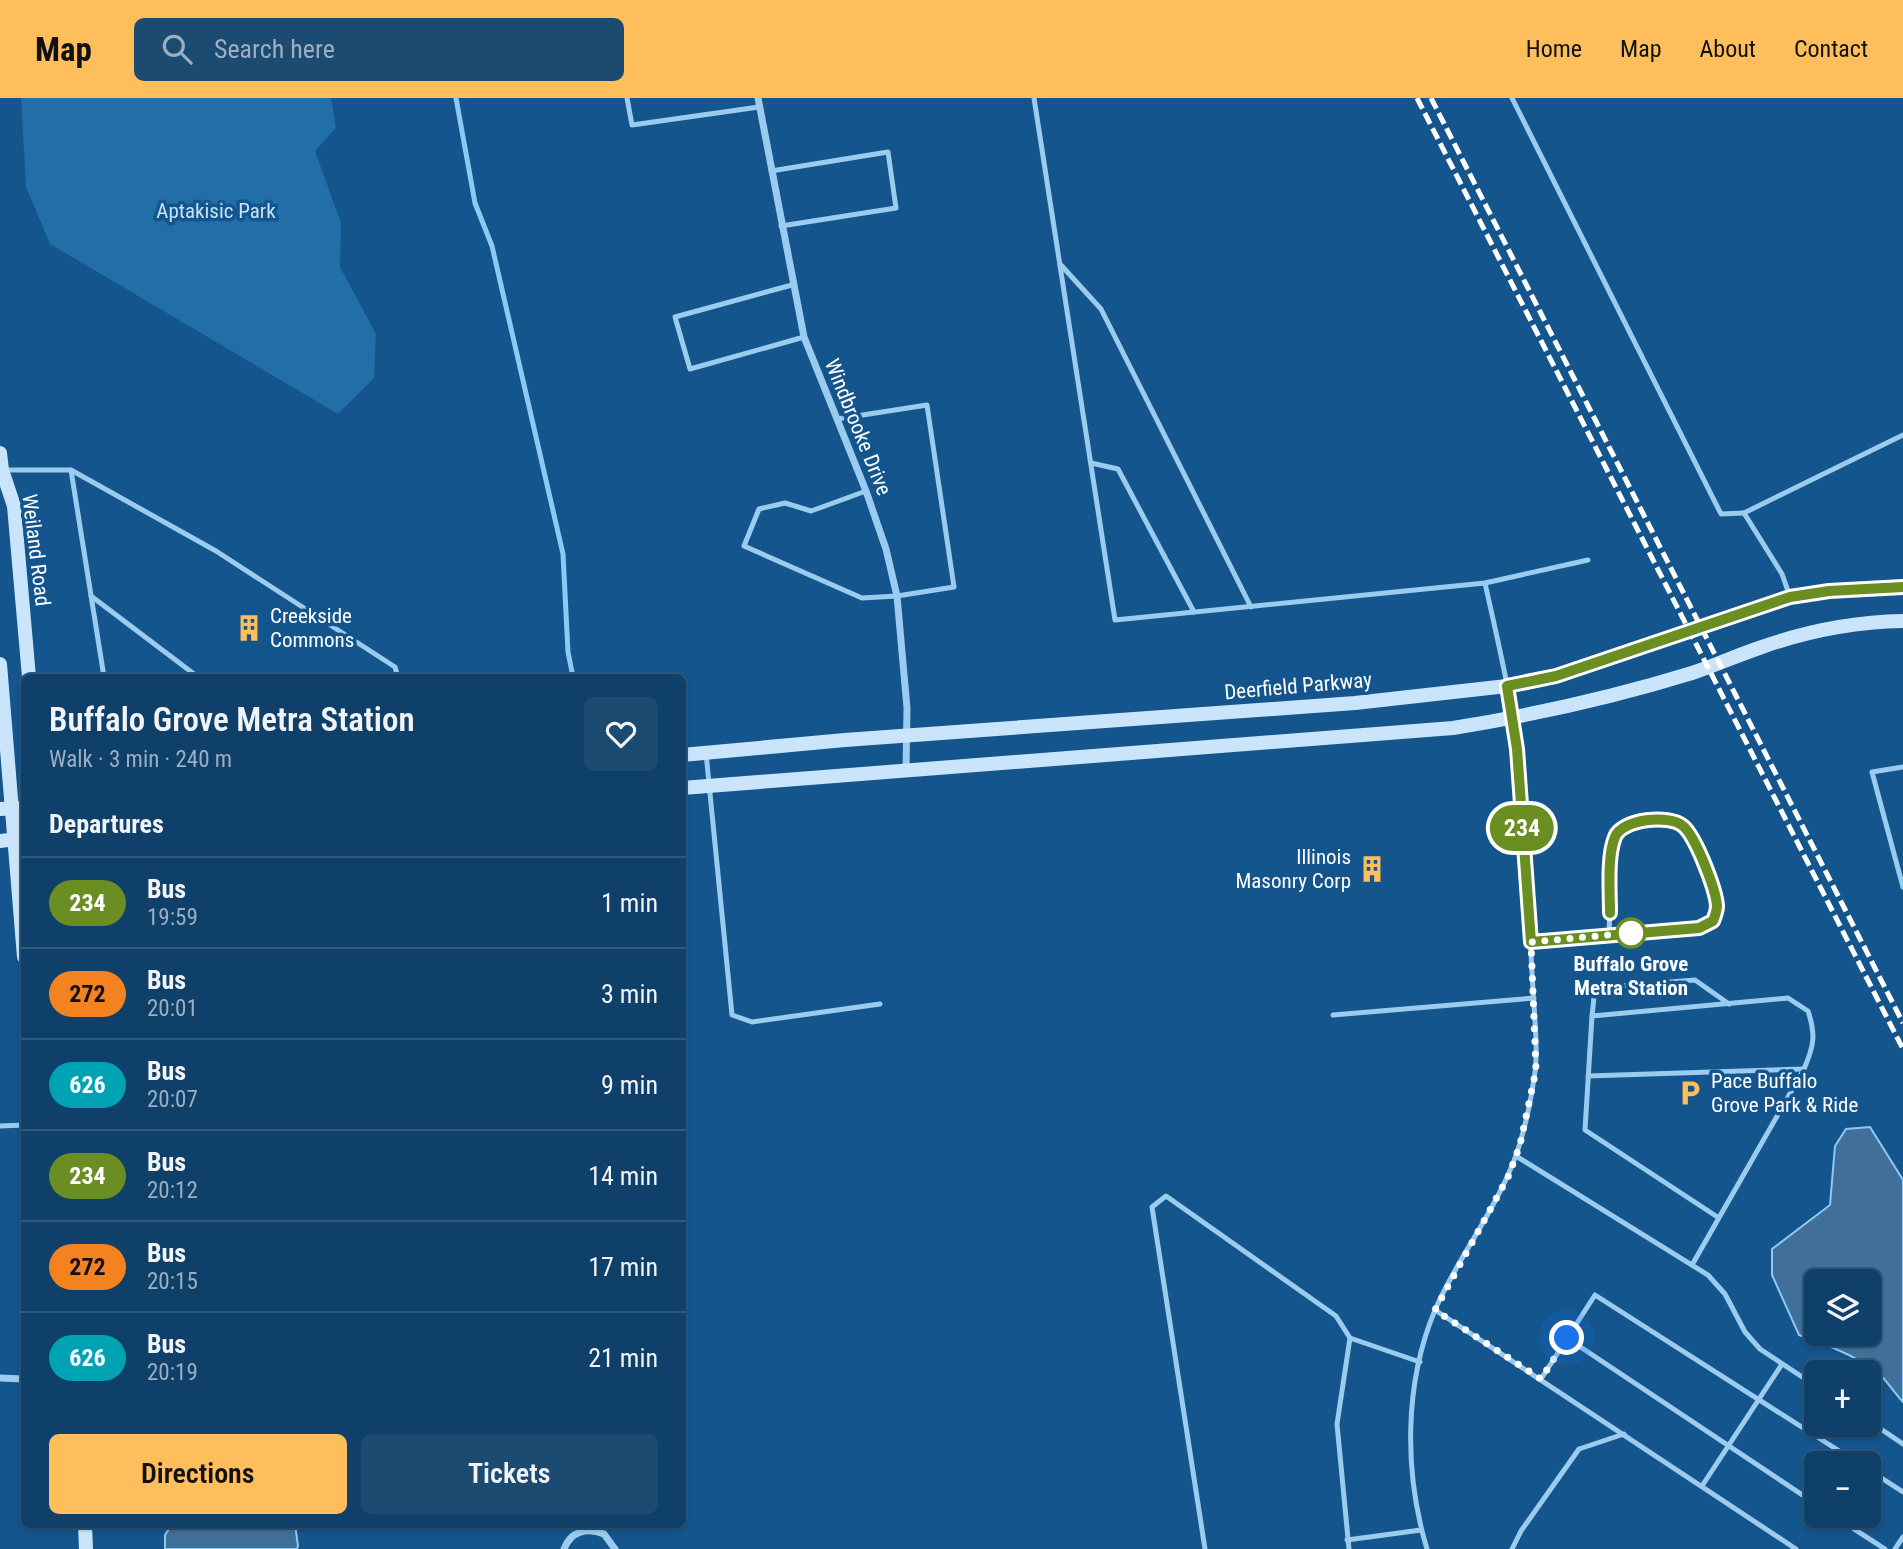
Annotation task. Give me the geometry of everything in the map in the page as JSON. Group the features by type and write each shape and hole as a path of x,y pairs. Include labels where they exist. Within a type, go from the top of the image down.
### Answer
{"main road":[{"name":"Weiland Road","path":"0,453 1,472 14,506 29,674"},
{"name":"Deerfield Parkway","path":"686,755 1355,703 1507,686 1556,676 1790,597 1829,591 1903,587"},
{"path":"686,788 1453,728 1512,719 1689,674 1812,632 1871,622 1903,621"},
{"path":"0,664 21,925"},
{"path":"85,1528 86,1549"}],"street":[{"name":"Windbrooke Drive","path":"758,98 804,337 866,491 886,549 897,596 907,708 906,771"},
{"path":"0,1378 21,1378"},
{"path":"564,1549 570,1538 587,1530 604,1534 615,1549"}],"lane":[{"path":"627,98 632,125 759,107"},
{"path":"1034,98 1115,620 1485,583 1588,560"},
{"path":"1512,98 1721,514 1744,513 1903,435"},
{"path":"771,171 888,152 896,208 781,226"},
{"path":"1060,264 1101,309 1251,607"},
{"path":"792,285 675,317 690,369 804,337"},
{"path":"837,419 927,405 954,587 897,596 862,598 744,546 759,509 785,503 811,511 866,491"},
{"path":"1091,463 1118,469 1194,612"},
{"path":"1,472 71,470 216,551 395,667 397,674"},
{"path":"71,470 104,674"},
{"path":"1744,513 1782,574 1790,597"},
{"path":"1427,1549 1421,1530 1410,1459 1411,1419 1427,1331 1435,1310 1508,1177 1520,1145 1536,1070 1531,942 1517,749 1507,686 1485,583"},
{"path":"91,596 194,674"},
{"path":"706,753 732,1016 752,1022 880,1004"},
{"path":"1903,767 1872,772 1903,887"},
{"path":"1531,942 1699,928 1713,921 1718,909 1715,892 1684,826 1670,820 1639,821 1625,825 1615,835 1612,847 1609,935"},
{"path":"1719,1218 1585,1130 1595,988 1695,980 1729,1004"},
{"path":"1333,1015 1534,998"},
{"path":"1592,1016 1788,998 1808,1011 1815,1032 1804,1069 1692,1265"},
{"path":"1588,1076 1804,1069"},
{"path":"0,1126 21,1125"},
{"path":"1516,1156 1708,1275 1725,1294 1745,1332 1760,1349 1804,1378"},
{"path":"1205,1549 1152,1207 1166,1196 1335,1315 1350,1338 1420,1362"},
{"path":"1541,1379 1595,1295 1839,1451"},
{"path":"1435,1310 1796,1549"},
{"path":"1349,1549 1337,1424 1350,1338"},
{"path":"1567,1338 1804,1496"},
{"path":"1702,1486 1782,1364"},
{"path":"1881,1429 1903,1444"},
{"path":"1512,1549 1521,1531 1578,1449 1624,1434"},
{"path":"1881,1478 1903,1492"},
{"path":"1853,1528 1885,1549"},
{"path":"1347,1540 1421,1530"},
{"path":"1895,1549 1903,1536"}],"green space":[{"name":"Aptakisic Park","path":"21,98 331,98 336,128 315,151 341,223 340,267 376,334 374,378 338,414 50,244 26,187"}],"shaded area":[{"path":"1870,1127 1903,1180 1903,1402 1881,1375 1881,1360 1858,1360 1827,1346 1881,1346 1881,1269 1804,1269 1804,1337 1799,1335 1772,1275 1772,1249 1830,1205 1835,1146 1846,1129"},
{"path":"169,1528 296,1528 298,1546 297,1549 165,1549 165,1535"}],"waterway":[{"path":"456,98 475,203 492,246 563,554 568,652 572,674"}],"railway":[{"path":"1417,98 1903,1049"},
{"path":"1431,98 1903,1023"}],"bus line":[{"name":"234","path":"1610,913 1612,847 1615,835 1625,825 1639,821 1670,820 1684,826 1715,892 1718,909 1713,921 1699,928 1531,942 1517,749 1507,686 1556,676 1790,597 1885,586 1903,587"}],"place":[{"name":"Creekside Commons","path":"249,628"},
{"name":"Illinois Masonry Corp","path":"1372,869"},
{"name":"Buffalo Grove Metra Station","path":"1631,933"},
{"name":"Pace Buffalo Grove Park & Ride","path":"1690,1093"}],"route":[{"path":"1567,1338 1541,1379 1435,1310 1508,1177 1520,1145 1536,1070 1531,942 1631,933"}]}
